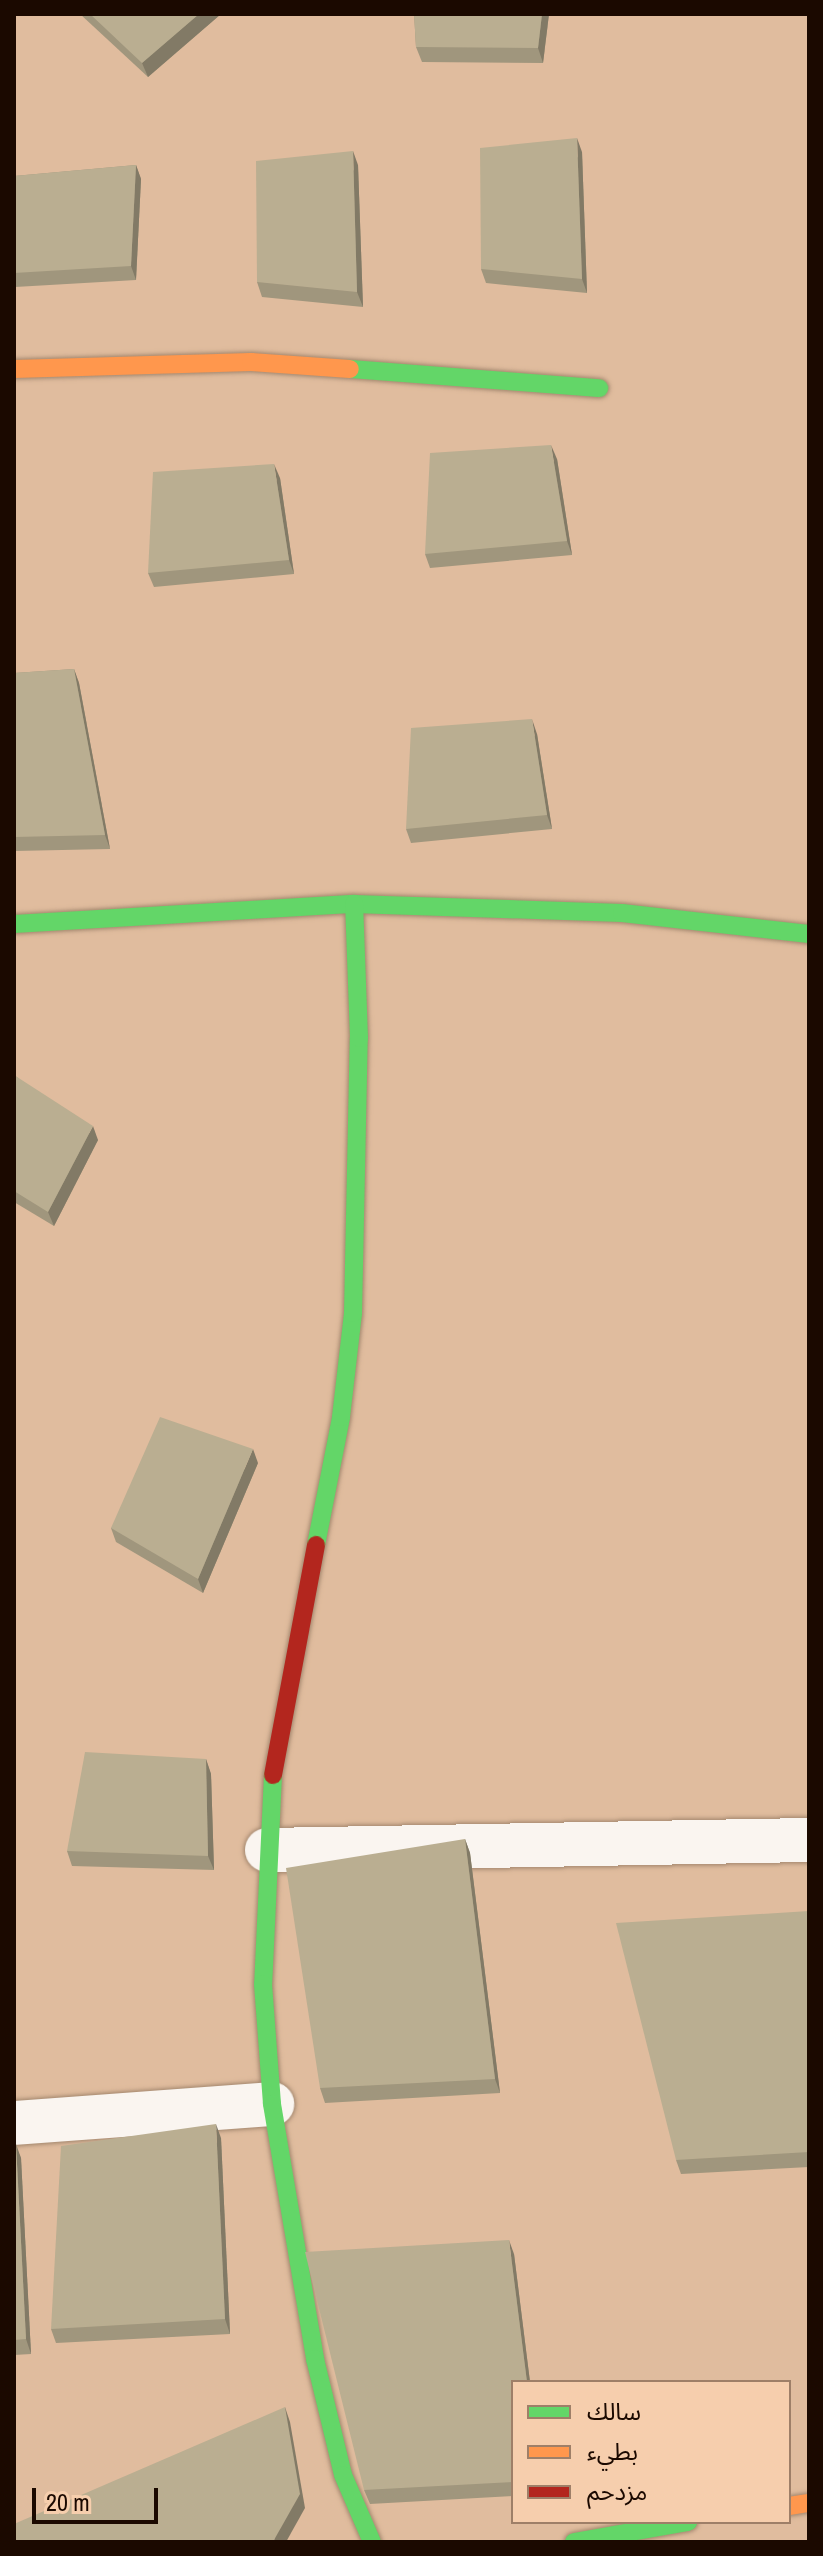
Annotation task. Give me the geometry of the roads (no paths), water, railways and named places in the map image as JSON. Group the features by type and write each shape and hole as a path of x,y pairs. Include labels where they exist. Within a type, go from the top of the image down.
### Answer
{"street":[{"path":"14,369 251,362 599,388"},
{"path":"354,904 359,1038 353,1313 341,1417 274,1755 267,1850 263,1984 272,2104 315,2359 343,2475 372,2542"},
{"path":"14,924 354,904 622,913 809,934"},
{"path":"267,1850 809,1840"},
{"path":"14,2123 272,2104"},
{"path":"574,2542 677,2524"}]}
